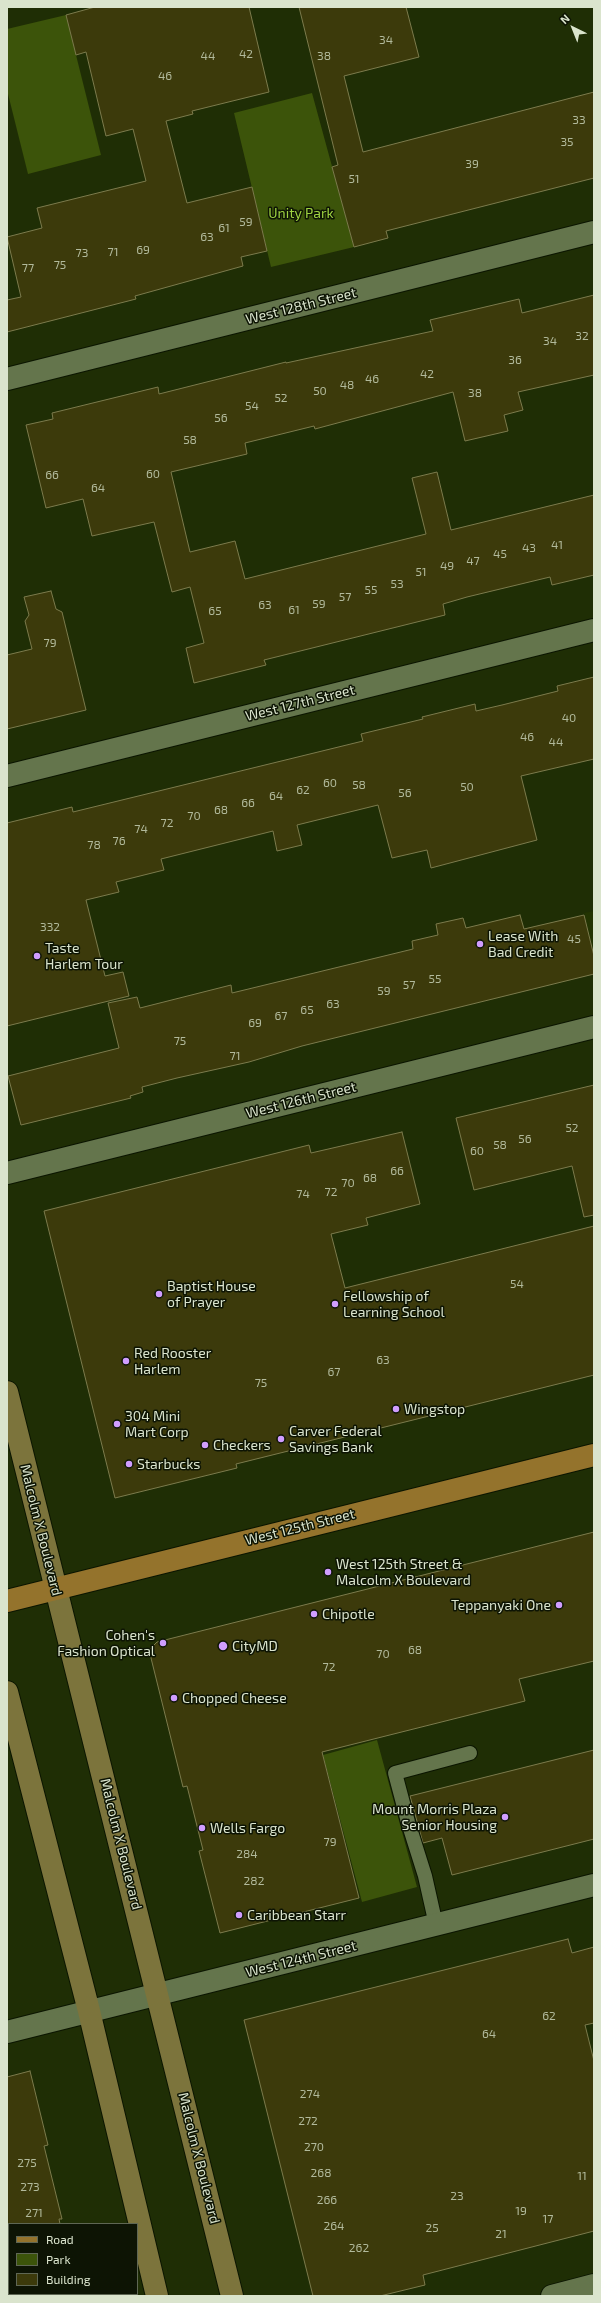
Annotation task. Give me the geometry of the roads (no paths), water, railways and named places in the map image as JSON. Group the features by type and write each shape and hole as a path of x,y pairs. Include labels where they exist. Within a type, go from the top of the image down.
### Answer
{"main road":[{"name":"Malcolm X Boulevard","path":"7,1392 232,2296"},
{"name":"West 125th Street","path":"7,1601 594,1455"},
{"path":"7,1692 89,2012 157,2296"}],"street":[{"name":"West 128th Street","path":"7,379 594,232"},
{"name":"West 127th Street","path":"7,776 594,630"},
{"name":"West 126th Street","path":"7,1173 594,1027"},
{"name":"West 124th Street","path":"7,2032 594,1886"},
{"path":"552,2296 594,2286"}],"lane":[{"path":"436,1925 425,1876 408,1822 395,1773 470,1754"}],"place":[{"name":"Lease With Bad Credit","path":"480,944"},
{"name":"Taste Harlem Tour","path":"37,956"},
{"name":"Baptist House of Prayer","path":"159,1294"},
{"name":"Fellowship of Learning School","path":"335,1304"},
{"name":"Red Rooster Harlem","path":"126,1361"},
{"name":"Wingstop","path":"396,1409"},
{"name":"304 Mini Mart Corp","path":"117,1424"},
{"name":"Carver Federal Savings Bank","path":"281,1439"},
{"name":"Checkers","path":"205,1445"},
{"name":"Starbucks","path":"129,1464"},
{"name":"West 125th Street & Malcolm X Boulevard","path":"328,1572"},
{"name":"Teppanyaki One","path":"559,1605"},
{"name":"Chipotle","path":"314,1614"},
{"name":"Cohen's Fashion Optical","path":"163,1643"},
{"name":"CityMD","path":"223,1646"},
{"name":"Chopped Cheese","path":"174,1698"},
{"name":"Mount Morris Plaza Senior Housing","path":"505,1817"},
{"name":"Wells Fargo","path":"202,1828"},
{"name":"Caribbean Starr","path":"239,1915"}],"park label":[{"name":"Unity Park","path":"301,213"}]}
